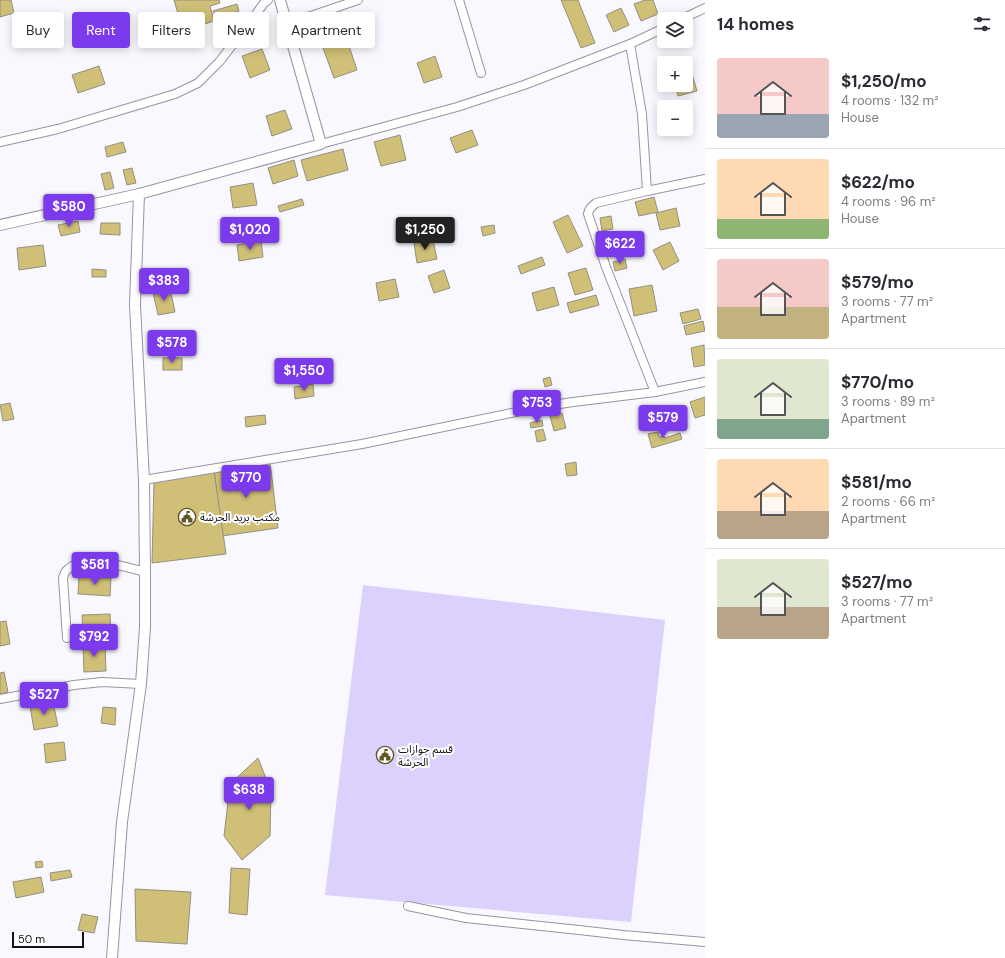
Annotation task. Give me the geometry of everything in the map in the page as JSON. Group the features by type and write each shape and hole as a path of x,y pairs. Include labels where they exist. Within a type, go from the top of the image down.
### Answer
{"street":[{"path":"0,142 52,131 167,97 198,83 220,61 261,6 268,0"},
{"path":"280,0 284,12"},
{"path":"322,12 358,0"},
{"path":"459,0 481,73"},
{"path":"693,14 705,8"},
{"path":"0,225 139,194 457,106 524,85 630,44 657,31"},
{"path":"630,44 642,114 647,191"},
{"path":"294,48 321,144"},
{"path":"655,392 606,267 588,214 589,210 596,203 705,179"},
{"path":"112,958 122,822 141,684 145,627 144,480 135,305 139,194"},
{"path":"144,480 362,444 540,407 655,392 705,382"},
{"path":"67,638 63,578 67,570 74,565 83,562 95,562 120,565 145,572"},
{"path":"0,699 74,685 102,682 141,684"},
{"path":"408,906 466,918 623,935 705,942"}],"shaded area":[{"path":"363,585 665,620 631,922 325,895"}],"building":[{"path":"0,0 11,0 14,12 0,17"},
{"path":"174,0 219,0 220,3 210,6 213,21 205,24 205,12 177,12"},
{"path":"561,0 578,0 595,43 581,48"},
{"path":"645,0 653,0 657,14 641,21 634,4"},
{"path":"237,4 239,11 213,12"},
{"path":"621,8 629,25 614,32 606,15"},
{"path":"323,48 350,48 357,70 334,78"},
{"path":"262,49 270,70 250,78 242,56"},
{"path":"435,56 442,77 424,83 417,63"},
{"path":"99,66 105,84 78,93 72,75"},
{"path":"693,77 697,91 678,96 677,92 693,92"},
{"path":"285,110 292,129 272,136 266,116"},
{"path":"472,130 478,145 456,153 450,138"},
{"path":"400,135 406,160 381,166 374,142"},
{"path":"123,142 126,152 107,157 105,147"},
{"path":"343,149 348,170 307,181 301,160"},
{"path":"294,160 298,176 273,184 268,168"},
{"path":"132,168 136,183 127,185 123,170"},
{"path":"110,172 114,188 105,190 101,174"},
{"path":"253,183 257,205 233,208 230,187"},
{"path":"654,197 658,212 639,216 635,202"},
{"path":"302,199 304,205 280,212 278,206"},
{"path":"676,208 680,226 660,230 656,213"},
{"path":"568,215 583,246 567,253 553,222"},
{"path":"611,216 613,229 602,231 600,218"},
{"path":"78,221 80,232 61,236 58,225"},
{"path":"101,223 120,223 120,235 100,234"},
{"path":"494,225 495,233 483,236 481,227"},
{"path":"433,240 437,259 417,263 414,243"},
{"path":"261,241 263,257 239,261 237,245"},
{"path":"670,242 679,261 663,270 653,250"},
{"path":"43,245 46,266 19,270 17,248"},
{"path":"542,257 545,265 521,274 518,266"},
{"path":"625,259 627,268 615,271 613,262"},
{"path":"586,268 593,290 575,295 568,273"},
{"path":"92,269 106,270 106,277 92,277"},
{"path":"444,270 450,288 434,293 428,276"},
{"path":"395,279 399,297 379,301 376,283"},
{"path":"652,285 657,311 634,316 629,289"},
{"path":"554,287 559,305 537,311 532,293"},
{"path":"170,288 175,312 158,315 153,292"},
{"path":"596,295 599,305 570,313 567,303"},
{"path":"698,309 701,319 683,324 680,313"},
{"path":"703,321 705,331 686,335 684,326"},
{"path":"704,345 705,365 694,367 691,348"},
{"path":"163,358 182,358 182,370 163,370"},
{"path":"550,377 552,385 545,387 543,379"},
{"path":"313,384 314,396 295,399 294,387"},
{"path":"705,397 705,415 695,418 690,402"},
{"path":"10,403 14,419 3,421 0,405"},
{"path":"562,413 566,428 554,431 550,416"},
{"path":"265,415 266,424 246,427 245,417"},
{"path":"542,420 543,426 531,428 530,423"},
{"path":"543,429 546,440 537,442 535,431"},
{"path":"658,432 659,437 664,436 665,438 680,433 682,439 652,448 648,434"},
{"path":"270,462 278,528 222,536 214,471"},
{"path":"576,462 577,475 567,476 565,464"},
{"name":"مكتب بريد الحرشة","path":"214,471 226,554 152,563 154,480"},
{"path":"79,577 111,578 110,596 78,594"},
{"path":"110,614 111,635 83,636 82,615"},
{"path":"6,621 10,644 0,646 0,622"},
{"path":"105,645 106,671 84,672 83,646"},
{"path":"4,672 8,692 0,694 0,673"},
{"path":"53,702 58,726 34,730 30,706"},
{"path":"103,707 116,708 115,725 101,723"},
{"path":"64,742 66,760 46,763 44,744"},
{"path":"258,758 271,791 270,836 242,860 224,836 230,784"},
{"path":"42,861 43,867 36,868 35,862"},
{"path":"231,868 250,869 247,915 229,913"},
{"path":"70,870 72,877 51,881 50,873"},
{"path":"41,877 44,892 16,898 13,882"},
{"path":"135,889 191,892 187,944 136,941"},
{"path":"82,914 98,917 94,933 78,930"}],"place":[{"name":"مكتب بريد الحرشة","path":"187,517"},
{"name":"قسم جوازات الحرشة","path":"385,755"}]}
